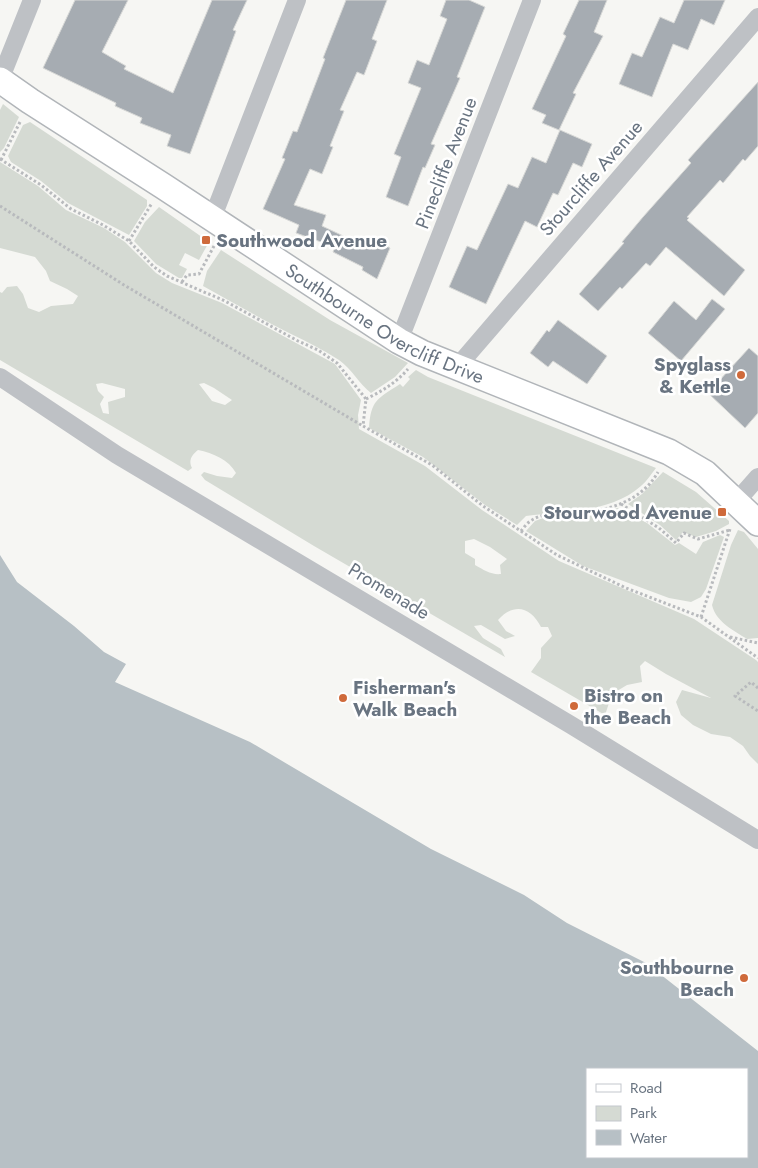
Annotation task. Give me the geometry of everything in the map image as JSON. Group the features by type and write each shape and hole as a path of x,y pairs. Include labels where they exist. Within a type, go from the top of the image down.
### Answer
{"street":[{"path":"0,80 32,0"},
{"path":"219,223 297,0"},
{"name":"Pinecliffe Avenue","path":"399,341 532,0"},
{"name":"Stourcliffe Avenue","path":"457,367 758,17"},
{"name":"Southbourne Overcliff Drive","path":"0,80 30,102 163,186 399,341 422,353 668,452 705,473 758,523"},
{"name":"Promenade","path":"0,377 117,455 571,725 758,840"},
{"path":"736,502 758,477"}],"path":[{"path":"30,102 1,159 41,185 70,209 103,225 129,241 154,267 166,276 225,300 298,341 318,350 337,363 366,399 363,426"},
{"path":"129,241 163,186"},
{"path":"0,206 124,285 432,465 483,506 539,544 581,568 626,588 701,616 758,658"},
{"path":"182,282 187,275 199,274 219,223"},
{"path":"366,399 385,390 401,378 422,353"},
{"path":"521,531 532,520 547,514 577,514 621,504 635,497 645,489 656,475 668,452"},
{"path":"701,616 730,530 736,502"},
{"path":"621,504 659,528 676,543 684,533 698,539 730,530"},
{"path":"727,636 757,642"},
{"path":"758,688 751,682 735,696 758,711"}],"green space":[{"path":"3,104 19,117 4,148 0,152 0,110"},
{"path":"30,122 147,200 147,206 129,235 68,203 41,181 11,162 8,156 23,125"},
{"path":"0,162 38,186 66,210 104,228 125,242 156,273 172,283 222,303 335,364 361,400 358,415 359,429 425,466 482,510 559,561 694,619 756,660 758,662 758,764 743,746 730,737 711,734 693,725 681,715 676,702 682,690 711,698 645,661 640,666 642,682 627,685 612,694 605,715 531,672 541,658 541,648 552,636 548,627 541,627 537,620 527,611 516,609 504,614 498,620 506,631 515,636 505,639 481,625 474,626 483,638 501,649 505,657 205,480 201,475 204,472 232,478 236,473 229,464 220,458 198,450 191,458 192,468 188,471 0,360 0,292 2,293 7,287 17,286 23,294 28,308 39,312 51,306 73,304 78,296 50,281 46,271 35,257 0,248","holes":["102,383 125,389 125,397 108,402 109,414 103,413 100,404 104,397 98,391 96,384","204,383 214,388 232,400 225,405 212,401 199,384","474,539 507,559 500,565 501,574 491,573 475,565 475,559 465,553 465,541"]},
{"path":"159,207 209,242 199,260 185,253 179,265 187,269 182,278 156,264 134,241 145,222"},
{"path":"221,250 330,320 408,363 395,377 371,393 339,360 203,286 207,271"},
{"path":"416,370 428,377 656,468 641,486 629,495 616,501 586,509 526,516 517,525 485,505 423,457 369,428 371,411 377,401 400,384 403,387 410,379 408,377"},
{"path":"663,472 696,492 729,521 729,524 716,531 696,537 683,532 676,540 660,525 628,504 642,494"},
{"path":"618,508 647,523 675,545 679,543 696,554 703,542 720,535 724,537 706,589 701,597 691,602 669,598 583,566 526,531 535,521 546,517 587,516"},
{"path":"738,530 744,532 758,549 758,638 747,639 731,629 717,616 712,605 731,545"}],"water":[{"path":"0,555 17,582 104,652 126,664 115,682 250,742 431,849 524,895 567,923 646,963 758,1051 758,1168 0,1168"}],"building":[{"path":"75,0 128,0 102,52 126,66 124,69 173,93 212,0 247,0 233,30 236,31 190,154 167,146 171,135 140,123 142,118 115,106 116,103 43,68"},
{"path":"346,0 387,0 372,39 377,41 364,75 357,72 340,110 344,111 330,146 333,147 322,174 310,169 294,205 326,215 322,226 371,249 375,239 390,248 377,279 362,270 363,267 333,252 335,247 296,233 299,225 263,209 285,159 282,158 293,131 297,132"},
{"path":"446,0 469,0 485,7 457,77 460,78 431,144 435,145 425,168 423,167 408,206 386,197 401,157 394,154 421,88 408,83 417,60 429,65 447,19 440,16"},
{"path":"579,0 607,0 594,32 603,36 573,93 576,94 559,130 542,123 546,115 532,109 566,36 563,34"},
{"path":"684,0 725,0 714,25 701,19 688,50 673,44 652,97 619,84 632,53 642,57 660,17 674,23"},
{"path":"758,82 758,146 745,161 743,159 723,183 720,180 687,217 689,218 687,220 745,270 724,296 666,247 650,266 646,263 598,311 579,294 691,163 688,160"},
{"path":"560,130 592,144 582,167 573,163 558,195 553,193 537,227 525,221 486,304 449,287 467,246 477,250 508,184 518,188 532,157 546,163"},
{"path":"712,299 725,309 681,361 648,333 674,301 696,320"},
{"path":"558,320 607,356 587,384 553,361 548,367 530,353 547,330 549,332"},
{"name":"Spyglass & Kettle","path":"749,348 758,356 758,413 745,428 708,393"}],"place":[{"name":"Southwood Avenue","path":"206,240"},
{"name":"Spyglass & Kettle","path":"741,375"},
{"name":"Stourwood Avenue","path":"722,512"},
{"name":"Fisherman's Walk Beach","path":"343,698"},
{"name":"Bistro on the Beach","path":"574,706"},
{"name":"Southbourne Beach","path":"744,978"}]}
